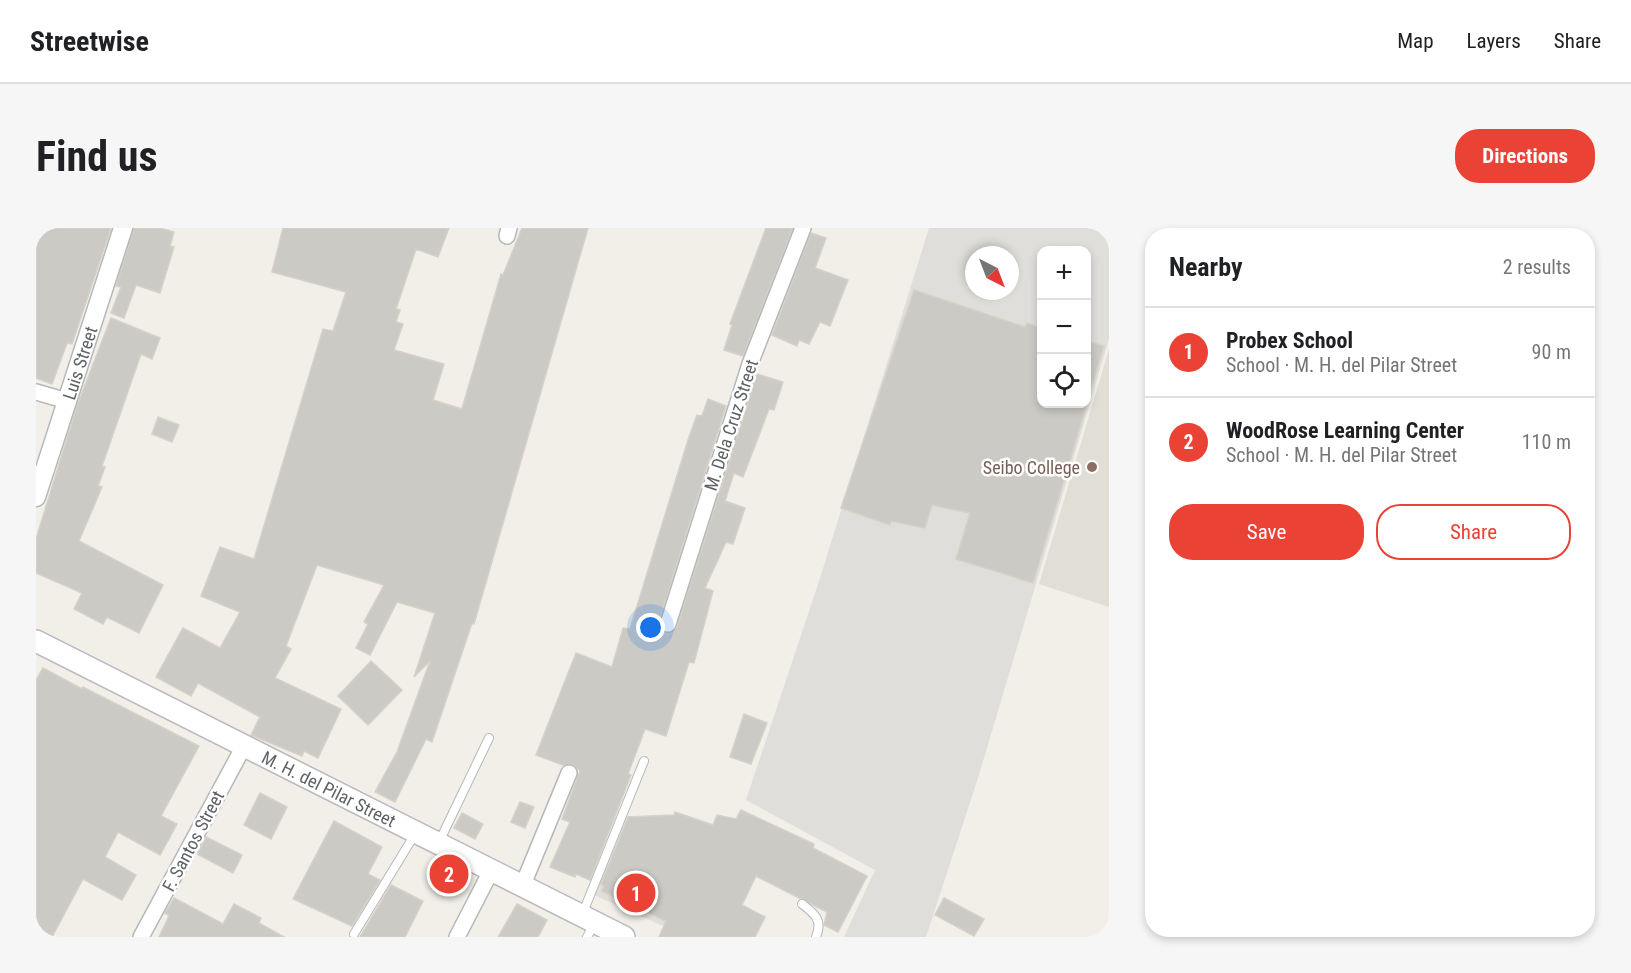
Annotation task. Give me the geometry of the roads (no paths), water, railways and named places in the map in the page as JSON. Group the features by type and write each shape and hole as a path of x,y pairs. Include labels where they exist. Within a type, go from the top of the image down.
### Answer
{"main road":[{"name":"M. H. del Pilar Street","path":"36,641 438,843 588,925 624,937"}],"street":[{"name":"Luis Street","path":"36,497 123,228"},
{"name":"M. Dela Cruz Street","path":"668,624 750,364 803,228"},
{"path":"36,392 67,401"},
{"name":"F. Santos Street","path":"141,937 244,746"},
{"path":"522,887 569,772"},
{"path":"457,937 490,871"}],"lane":[{"path":"438,843 489,738"},
{"path":"588,925 644,761"},
{"path":"354,934 416,832"},
{"path":"802,904 816,915 820,927 816,937"}],"place":[{"name":"Seibo College","path":"1092,467"},
{"name":"WoodRose Learning Center","path":"449,874"},
{"name":"Probex School","path":"636,893"}]}
